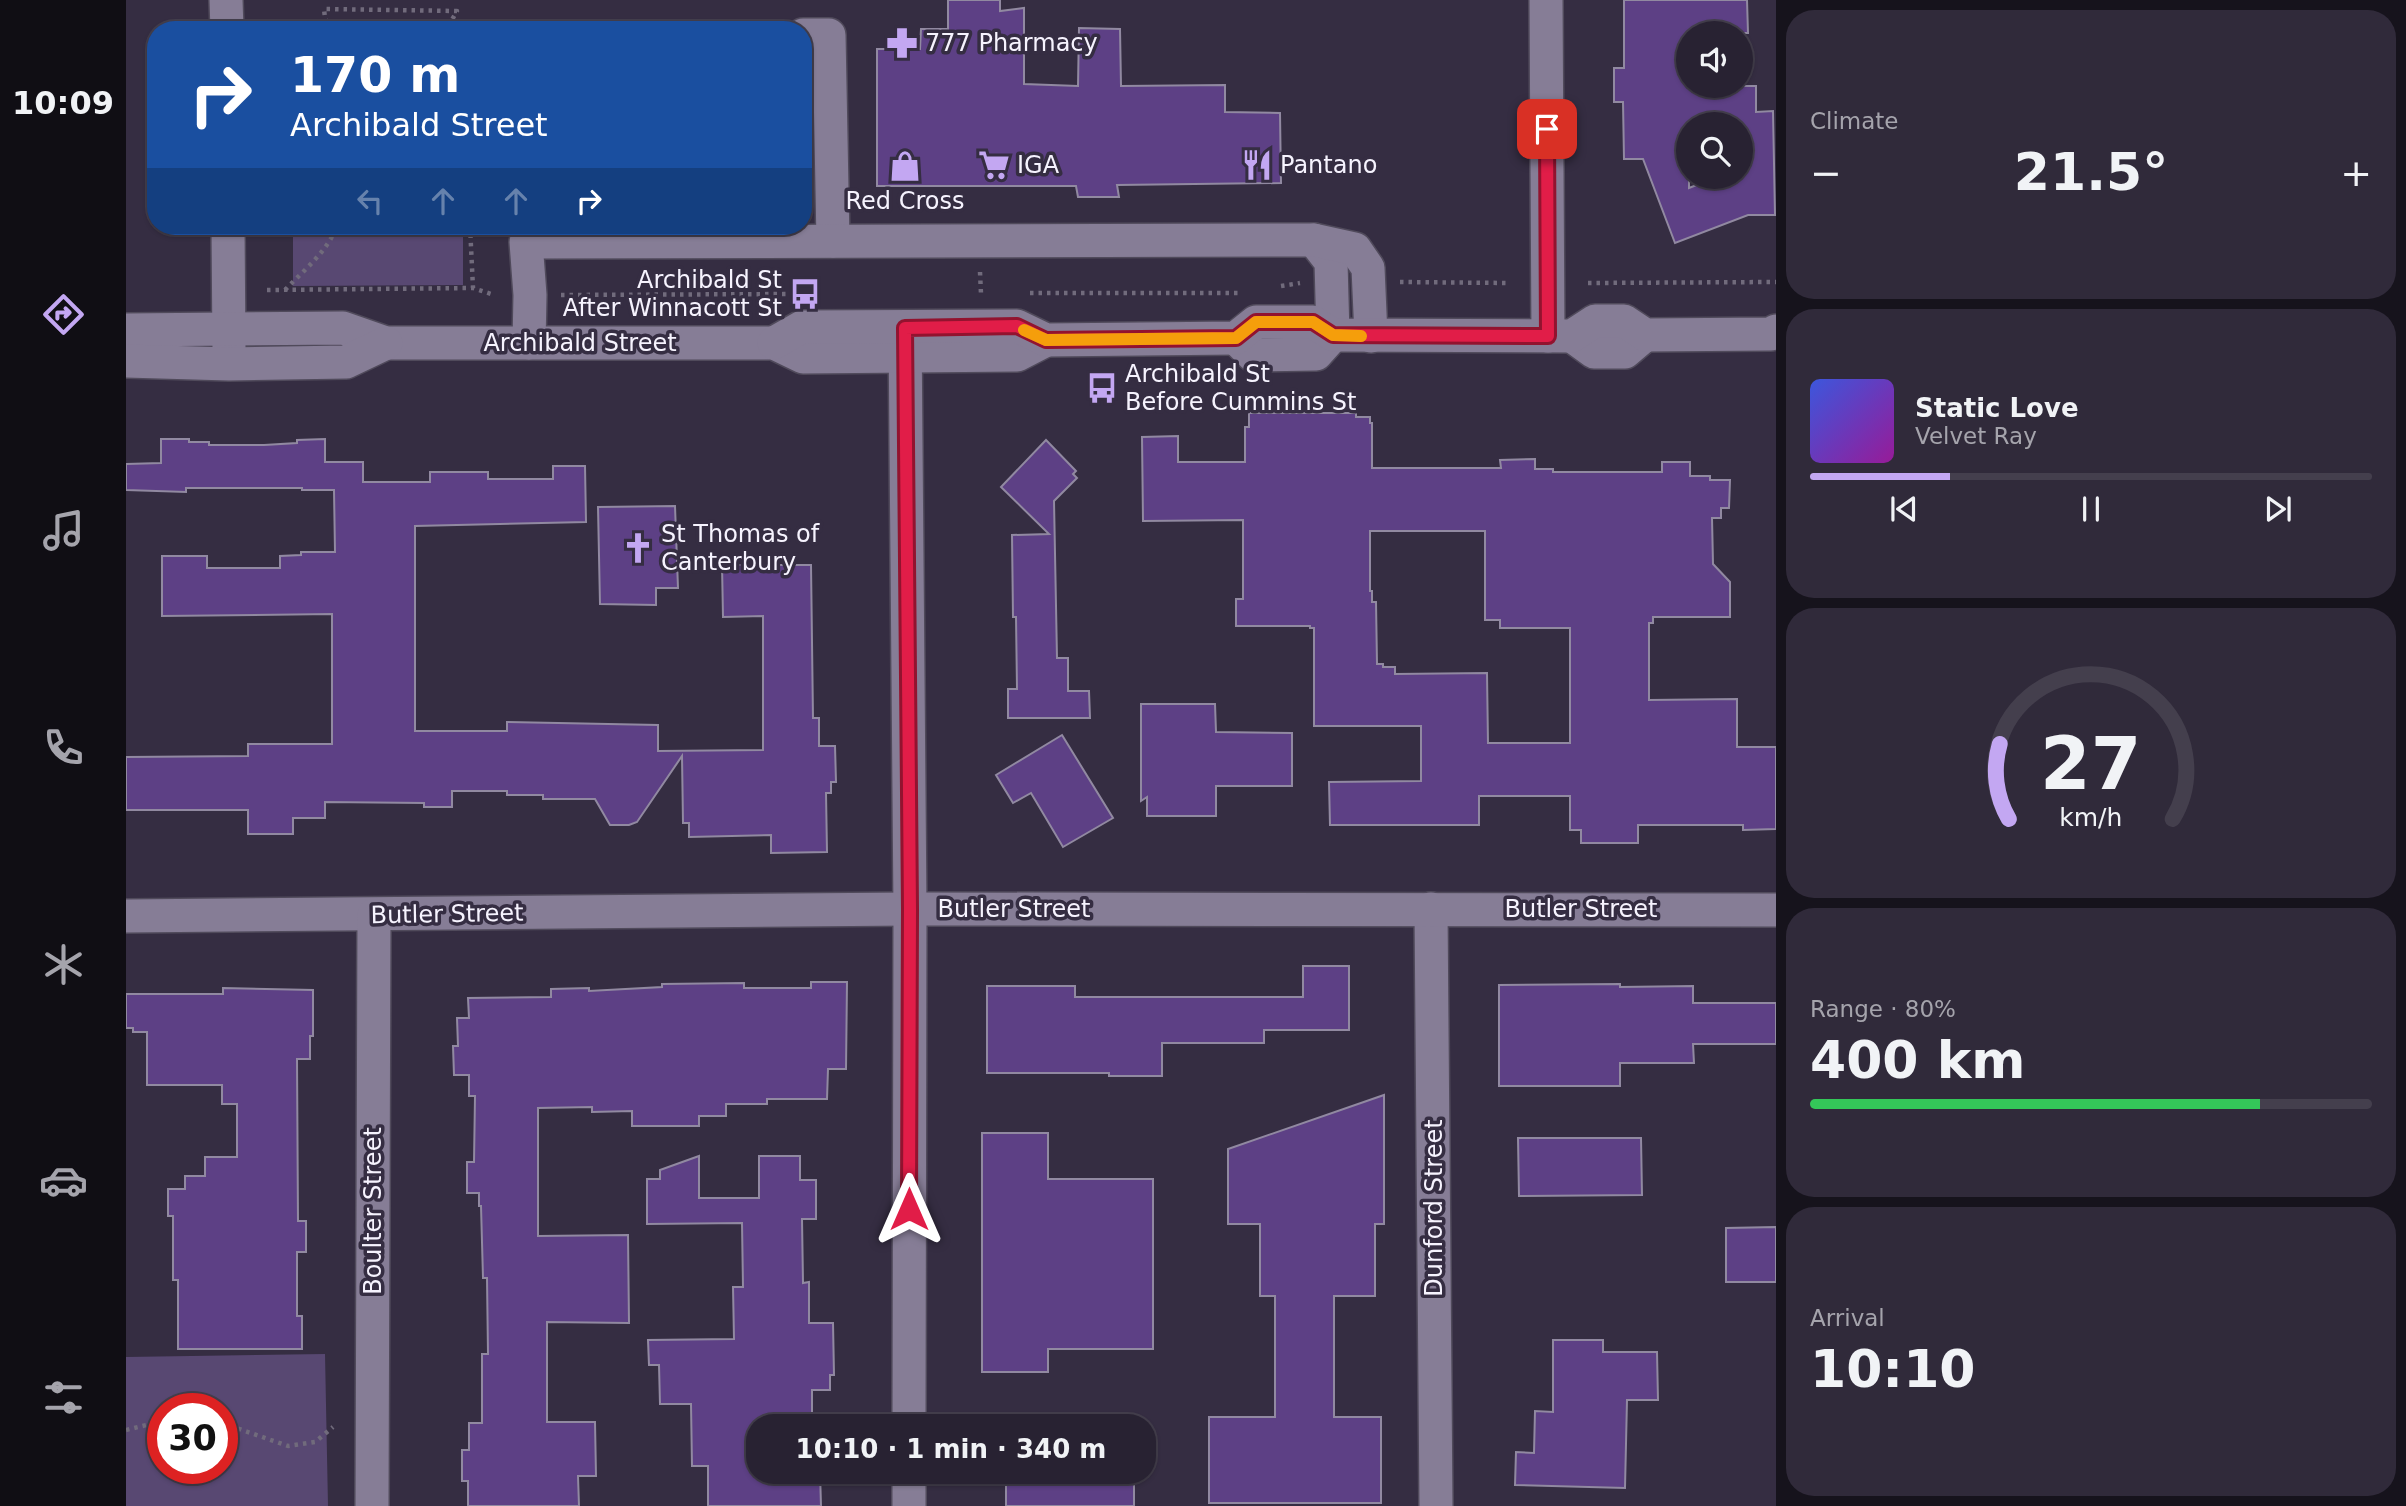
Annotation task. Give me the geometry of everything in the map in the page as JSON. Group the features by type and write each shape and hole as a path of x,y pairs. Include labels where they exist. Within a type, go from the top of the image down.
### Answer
{"street":[{"path":"226,0 227,21"},
{"path":"1546,0 1560,336"},
{"path":"812,35 829,35 833,241"},
{"path":"228,235 229,364"},
{"path":"525,235 530,295 529,342"},
{"path":"569,235 833,241 1314,240 1355,249 1368,268 1371,336"},
{"path":"1314,240 1331,262 1333,335"},
{"name":"Archibald Street","path":"126,330 343,328 386,343 774,342 802,327 905,342 1017,326 1046,340 1236,338 1256,322 1313,322 1333,335 1560,336 1595,321 1624,321 1645,335 1774,334"},
{"path":"905,342 910,909 909,1414"},
{"name":"Archibald Street","path":"126,361 229,364 346,362 386,343"},
{"name":"Butler Street","path":"126,916 910,909 1776,910"},
{"name":"Dunford Street","path":"1432,909 1436,1506"},
{"name":"Boulter Street","path":"372,1506 374,915"},
{"path":"909,1484 909,1506"}],"path":[{"path":"327,21 324,9 457,11 451,21"},
{"path":"285,290 309,268 332,235"},
{"path":"470,235 472,288"},
{"path":"1392,282 1508,284"},
{"path":"1588,284 1776,282"},
{"path":"267,290 472,288 494,295"},
{"path":"126,1430 147,1425"},
{"path":"238,1429 288,1446 315,1443 333,1427"}],"shaded area":[{"path":"460,20 460,21 376,21"},
{"path":"293,235 463,235 463,285 293,286"},
{"path":"325,1354 328,1506 126,1506 126,1357"}],"building":[{"path":"948,0 1000,0 1000,11 1024,8 1024,84 1078,86 1079,28 1120,29 1121,86 1225,85 1225,112 1280,113 1281,183 1117,185 1119,197 1078,197 1076,186 877,186 877,49 920,49 921,29 948,29"},
{"path":"1624,0 1747,0 1748,21 1676,21 1676,98 1753,98 1753,86 1756,86 1756,112 1773,111 1775,215 1748,215 1675,243 1643,159 1624,159 1623,102 1614,102 1614,68 1624,68"},
{"path":"1249,413 1356,413 1356,417 1370,417 1372,468 1501,468 1500,460 1535,459 1535,469 1553,469 1553,472 1662,472 1662,462 1690,462 1690,476 1730,480 1729,508 1721,508 1721,518 1712,518 1713,564 1730,582 1730,617 1653,617 1653,623 1649,623 1649,700 1737,699 1737,747 1776,747 1776,829 1743,830 1743,825 1638,825 1638,843 1581,843 1581,830 1570,830 1570,796 1479,796 1479,825 1330,825 1329,782 1421,781 1421,726 1314,726 1314,628 1236,626 1236,599 1243,599 1243,520 1143,521 1142,437 1178,436 1178,462 1245,462 1245,427 1249,427","holes":["1370,531 1485,531 1485,620 1500,620 1500,628 1570,628 1570,743 1488,743 1487,673 1395,674 1395,667 1377,664 1376,602 1372,602 1370,591"]},
{"path":"161,439 189,439 189,442 209,442 209,445 264,445 325,439 325,462 363,462 363,482 430,482 430,472 488,472 488,479 553,479 553,466 585,466 586,522 415,526 415,731 507,731 507,722 658,725 658,751 763,750 763,616 723,617 722,565 811,565 813,718 819,718 819,746 835,746 836,782 831,782 831,793 826,793 827,852 771,853 771,835 689,837 689,823 683,823 682,756 637,822 629,825 610,825 595,799 543,799 543,795 507,795 507,791 452,791 452,807 424,807 424,803 325,802 325,818 293,818 293,834 248,834 248,810 126,810 126,757 248,756 248,744 332,744 332,614 162,616 162,556 207,556 207,568 280,568 280,556 301,555 301,552 335,552 334,490 126,490 126,464 161,463"},
{"path":"1046,440 1076,471 1073,474 1077,478 1054,501 1057,658 1068,658 1068,691 1089,691 1090,718 1008,718 1008,689 1017,689 1012,535 1049,534 1001,487"},
{"name":"St Thomas of Canterbury","path":"675,506 678,588 656,588 656,605 600,604 598,507"},
{"path":"1141,704 1215,704 1216,732 1292,733 1292,786 1216,786 1216,816 1147,816 1147,797 1141,801"},
{"path":"1062,735 1113,818 1063,847 1031,793 1013,803 996,775"},
{"path":"1303,966 1349,966 1349,1030 1264,1030 1264,1043 1162,1043 1162,1076 987,1073 987,986 1075,986 1075,997 1303,997"},
{"path":"811,982 847,982 846,1069 828,1069 827,1099 767,1099 767,1104 726,1104 726,1116 699,1116 699,1126 632,1126 632,1111 592,1112 592,1107 538,1108 538,1236 628,1235 629,1323 547,1322 547,1422 595,1422 596,1476 578,1476 579,1506 468,1506 468,1481 462,1481 462,1450 469,1450 469,1423 482,1423 482,1354 488,1354 487,1278 483,1278 481,1206 479,1193 467,1193 467,1162 474,1162 475,1096 469,1096 469,1075 454,1075 453,1046 458,1046 457,1018 469,1018 468,998 551,997 551,989 589,988 589,991 662,987 662,984 744,983 744,988 811,988"},
{"path":"1620,984 1620,987 1693,986 1693,1003 1776,1003 1776,1044 1693,1044 1694,1063 1620,1063 1620,1086 1499,1086 1499,985"},
{"path":"223,988 313,990 310,1059 297,1059 298,1221 306,1221 306,1252 297,1252 297,1316 302,1316 302,1349 178,1349 178,1280 173,1280 173,1216 168,1216 168,1189 185,1189 185,1176 205,1176 205,1157 237,1157 237,1104 222,1104 222,1085 147,1085 147,1032 133,1032 133,1028 126,1028 126,994 223,994"},
{"path":"1384,1095 1384,1224 1375,1224 1375,1296 1334,1296 1334,1417 1381,1417 1381,1503 1209,1503 1209,1417 1275,1417 1275,1296 1260,1296 1260,1224 1228,1224 1228,1149"},
{"path":"982,1133 1048,1133 1048,1179 1153,1179 1153,1349 1048,1349 1048,1372 982,1372"},
{"path":"1518,1138 1641,1138 1642,1195 1519,1196"},
{"path":"699,1156 699,1198 759,1198 759,1156 800,1156 800,1180 816,1180 816,1219 802,1219 803,1283 809,1282 809,1323 833,1323 834,1375 830,1375 830,1390 812,1390 812,1414 746,1414 746,1484 820,1484 821,1506 708,1506 708,1466 692,1466 691,1404 660,1404 659,1365 649,1365 648,1340 734,1339 733,1287 743,1287 742,1223 647,1224 647,1179 660,1179 660,1170"},
{"path":"1776,1227 1776,1282 1726,1282 1726,1228"},
{"path":"1553,1340 1603,1340 1603,1352 1657,1352 1658,1400 1627,1400 1625,1488 1515,1485 1516,1452 1534,1453 1535,1411 1553,1412"},
{"path":"1006,1484 1134,1484 1134,1506 1006,1506"}],"slow traffic":[{"path":"1024,330 1046,340 1236,338 1256,322 1313,322 1333,335 1361,336"}],"place":[{"name":"777 Pharmacy","path":"902,43"},
{"name":"IGA","path":"994,165"},
{"name":"Pantano","path":"1257,165"},
{"name":"Red Cross","path":"905,166"},
{"name":"Archibald St After Winnacott St","path":"805,294"},
{"name":"Archibald St Before Cummins St","path":"1102,388"},
{"name":"St Thomas of Canterbury","path":"638,548"}],"route":[{"path":"909,1209 910,909 905,328 1017,326 1046,340 1236,338 1256,322 1313,322 1333,335 1548,336 1547,129"}]}
